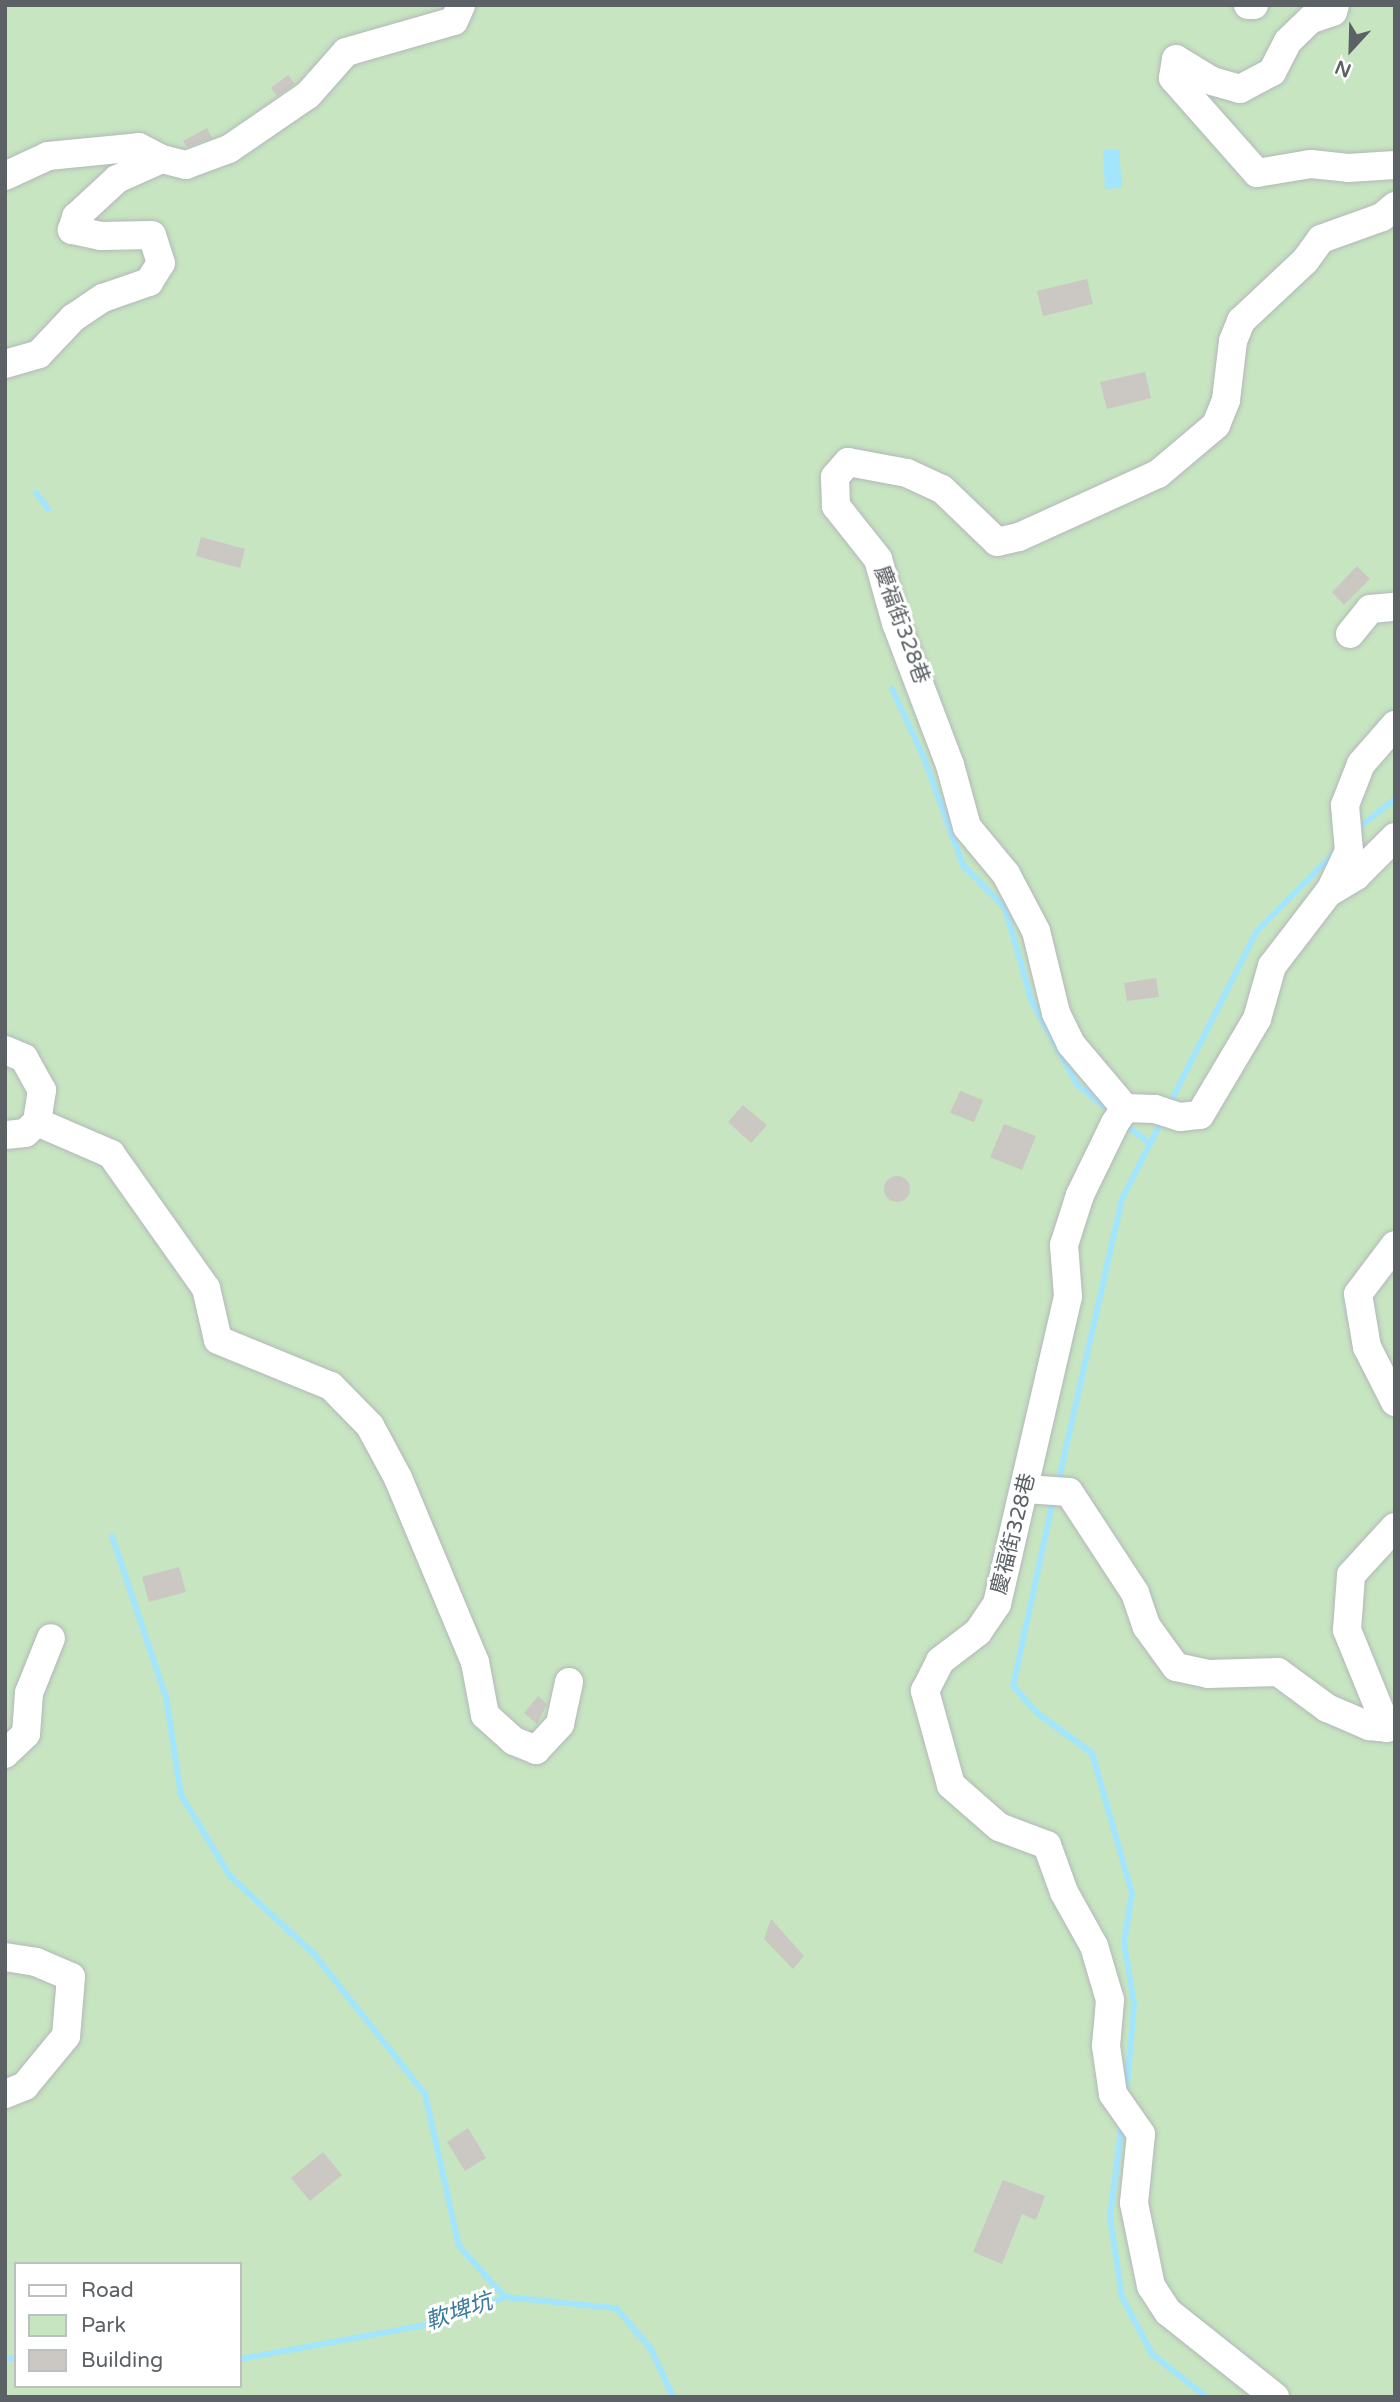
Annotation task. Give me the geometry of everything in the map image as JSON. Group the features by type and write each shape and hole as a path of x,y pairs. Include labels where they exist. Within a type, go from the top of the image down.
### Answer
{"street":[{"path":"5,176 48,156 139,148 162,159 186,165 229,149 308,95 346,52 454,21 461,5"},
{"path":"1248,5 1254,5"},
{"path":"1335,5 1333,12 1311,19 1288,41 1272,72 1240,89 1212,81 1176,59 1173,78 1257,173 1311,164 1349,168 1395,165"},
{"path":"5,364 39,354 73,318 103,298 149,282 162,263 152,235 101,236 72,230 76,217 117,179 162,159"},
{"name":"慶福街328巷","path":"1275,2397 1168,2312 1150,2286 1133,2203 1140,2134 1124,2110 1106,2046 1110,2000 1094,1946 1064,1892 1047,1845 999,1827 951,1785 925,1691 940,1661 978,1632 997,1604 1046,1490 1068,1296 1064,1245 1080,1195 1121,1114 1071,1044 1056,1013 1037,931 1006,874 967,827 950,765 896,623 878,559 835,506 835,477 848,462 907,473 942,489 997,542 1019,537 1158,474 1216,425 1226,400 1233,341 1241,321 1305,261 1321,239 1382,217 1395,206"},
{"path":"1349,634 1370,609 1395,607"},
{"path":"1121,1114 1200,1115 1257,1018 1272,966 1328,893 1348,839 1346,805 1361,764 1395,725"},
{"path":"1328,893 1356,876 1395,837"},
{"path":"5,1051 24,1058 35,1071 42,1090 37,1122 25,1133 5,1135"},
{"path":"37,1122 111,1154 206,1289 218,1340 331,1386 370,1426 398,1478 475,1662 485,1715 514,1741 536,1750 560,1724 569,1682"},
{"path":"1395,1245 1358,1294 1367,1347 1395,1402"},
{"name":"慶福街328巷","path":"1046,1490 1135,1593 1147,1627 1176,1667 1208,1674 1278,1672 1327,1707 1368,1726 1387,1728 1347,1630 1351,1575 1395,1527"},
{"path":"5,1754 26,1734 29,1693 51,1638"},
{"path":"5,1957 36,1962 71,1977 66,2036 25,2086 5,2094"}],"green space":[{"path":"5,5 1395,5 1395,2397 5,2397"}],"water":[{"path":"1119,149 1122,188 1105,189 1103,150"}],"building":[{"path":"288,75 295,84 277,96 271,88"},
{"path":"207,128 212,138 187,147 183,141"},
{"path":"1087,279 1093,304 1043,316 1037,291"},
{"path":"1145,372 1151,398 1107,409 1100,382"},
{"path":"201,537 245,549 240,568 196,556"},
{"path":"1357,566 1370,579 1344,605 1332,592"},
{"path":"1156,978 1159,997 1127,1001 1124,983"},
{"path":"960,1091 983,1100 974,1122 950,1113"},
{"path":"743,1105 767,1125 751,1143 728,1122"},
{"path":"1004,1124 1036,1136 1022,1170 990,1157"},
{"path":"897,1176 906,1180 910,1189 906,1198 897,1202 888,1198 884,1189 888,1180"},
{"path":"179,1567 186,1592 149,1602 142,1577"},
{"path":"538,1696 547,1704 537,1724 524,1713"},
{"path":"771,1919 804,1956 793,1969 764,1939"},
{"path":"468,2128 486,2158 465,2171 447,2142"},
{"path":"323,2152 342,2175 310,2201 291,2178"},
{"path":"1003,2180 1045,2196 1036,2220 1022,2214 1002,2264 973,2252"}],"waterway":[{"path":"36,493 48,509"},
{"path":"892,689 924,758 963,865 1005,908 1032,1002 1077,1084 1113,1114"},
{"path":"1356,830 1395,799"},
{"path":"1169,1105 1257,931 1336,851"},
{"path":"1058,1483 1122,1199 1163,1118"},
{"path":"1124,1123 1150,1144"},
{"path":"1053,1500 1013,1686 1037,1713 1092,1753 1132,1893 1124,1942 1134,2004 1126,2098"},
{"path":"112,1536 166,1697 181,1795 230,1876 314,1954 425,2094 459,2246 505,2297"},
{"path":"1122,2123 1110,2217 1122,2297 1152,2354 1206,2397"},
{"name":"軟埤坑","path":"242,2359 436,2323 505,2297 616,2308 651,2349 673,2397"},
{"name":"軟埤坑","path":"5,2358 14,2358"}]}
